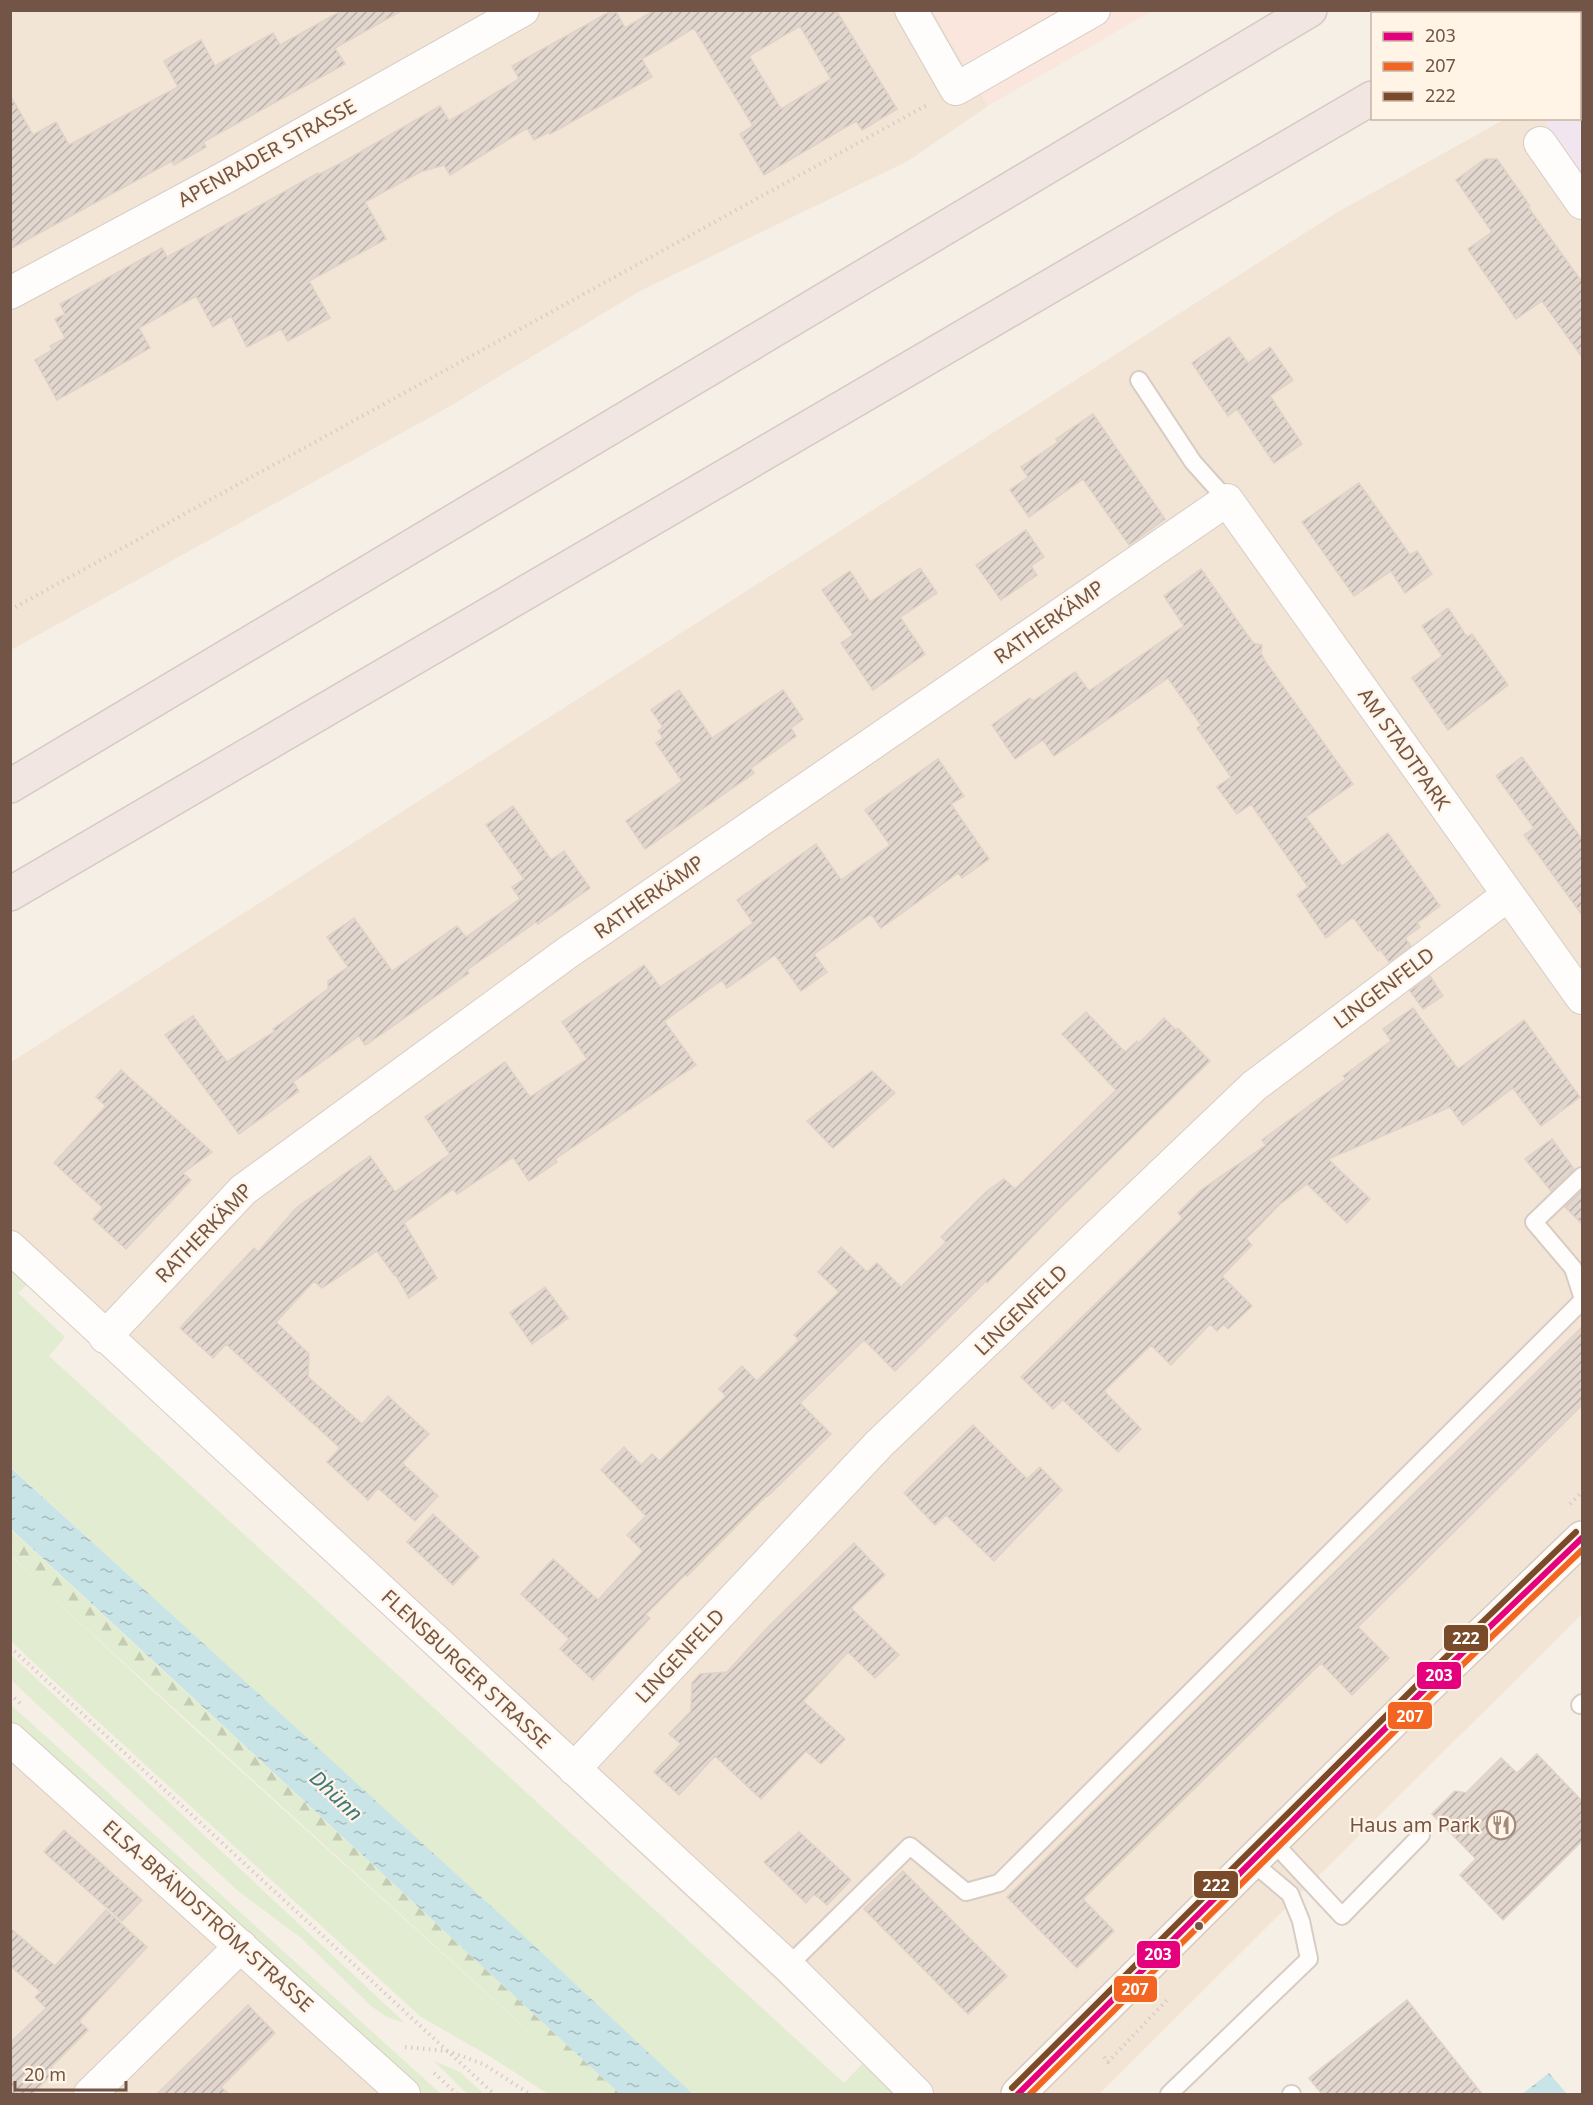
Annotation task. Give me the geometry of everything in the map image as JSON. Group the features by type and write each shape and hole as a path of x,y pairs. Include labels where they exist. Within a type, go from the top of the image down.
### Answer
{"highway":[{"path":"10,786 1310,10"},
{"path":"10,894 1371,99"}],"main road":[{"path":"1018,2094 1424,1690 1582,1538"}],"street":[{"name":"APENRADER STRASSE","path":"10,293 226,177 523,10"},
{"path":"911,10 956,89 1094,10"},
{"path":"1539,143 1582,203"},
{"name":"AM STADTPARK","path":"1227,500 1582,998"},
{"name":"RATHERKÄMP","path":"105,1337 243,1190 567,953 1227,500"},
{"name":"LINGENFELD","path":"574,1769 879,1444 1254,1086 1508,896"},
{"name":"FLENSBURGER STRASSE","path":"10,1247 788,1966 917,2094"},
{"name":"ELSA-BRÄNDSTRÖM-STRASSE","path":"10,1739 404,2094"},
{"path":"90,2094 241,1946"}],"lane":[{"path":"1139,381 1193,462 1227,500"},
{"path":"1582,1176 1534,1222 1573,1268 1582,1296"},
{"path":"788,1966 910,1846 966,1892 999,1883 1582,1301"},
{"path":"1263,1852 1342,1916 1421,1835"},
{"path":"1169,2094 1309,1959 1301,1921 1290,1894 1263,1852"}],"path":[{"path":"10,609 956,89"},
{"path":"10,1647 494,2094"},
{"path":"405,2047 448,2050 483,2064 530,2094"}],"shaded area":[{"path":"11,11 933,11 988,106 908,161 640,291 452,405 11,650"},
{"path":"933,11 1152,11 988,106"},
{"path":"1581,76 1582,1614 1099,2094 898,2094 11,1267 10,1063 1336,213 1503,120 1581,120"},
{"path":"1581,103 1582,173 1545,122 1581,120"},
{"path":"10,1721 79,1781 426,2094 11,2094"}],"green space":[{"path":"10,1267 29,1283 18,1293 65,1337 49,1356 844,2083 862,2064 897,2094 693,2094 11,1467"},
{"path":"10,1529 620,2094 598,2094 44,1590 11,1555"},
{"path":"10,1555 44,1590 180,1716 598,2094 548,2094 491,2057 421,2017 32,1661 11,1641"},
{"path":"11,1655 405,2023 387,2017 371,2006 301,1938 237,1890 11,1680"},
{"path":"10,1704 441,2094 426,2094 11,1721"},
{"path":"434,2061 460,2072 484,2094 467,2094"}],"water":[{"name":"Dhünn","path":"10,1467 512,1925 693,2094 620,2094 11,1529"},
{"path":"1549,2073 1567,2094 1522,2094"}],"building":[{"path":"343,10 403,10 335,48 345,64 203,142 206,147 174,165 172,161 10,249 10,95 33,135 56,122 69,145 178,87 164,61 201,40 215,66 273,33 280,45"},
{"path":"613,10 625,28 655,10 836,10 897,109 862,130 856,121 764,175 740,134 753,126 694,28 642,59 652,77 550,134 549,132 534,140 527,128 450,175 444,165 420,172 365,202 386,239 309,281 330,318 288,341 281,329 247,347 231,316 213,327 196,296 139,328 150,348 57,400 35,360 52,350 50,346 65,338 55,319 65,314 60,304 162,248 167,257 318,173 318,175 343,162 440,106 449,121 519,79 512,66","holes":["800,26 831,79 781,109 749,56"]},
{"path":"1485,159 1497,159 1582,282 1582,357 1542,301 1516,319 1468,249 1492,232 1456,180"},
{"path":"1229,337 1248,363 1270,347 1293,380 1270,396 1302,444 1274,463 1237,409 1228,416 1192,363"},
{"path":"1093,414 1165,519 1129,545 1083,479 1029,517 1010,490 1028,477 1021,467 1058,442 1056,439"},
{"path":"1359,483 1410,555 1417,551 1432,574 1405,593 1391,571 1354,596 1302,522"},
{"path":"1026,530 1044,557 1031,566 1037,575 1001,600 976,565"},
{"path":"920,568 937,593 900,617 925,654 873,690 841,643 853,635 822,590 850,571 870,602"},
{"path":"1201,569 1253,643 1262,645 1261,653 1265,661 1353,784 1306,817 1342,866 1388,833 1440,906 1417,923 1420,927 1405,938 1411,946 1389,962 1353,917 1326,938 1297,895 1308,887 1251,804 1237,814 1217,787 1231,777 1197,728 1201,725 1168,678 1054,756 1043,740 1015,759 992,725 1030,698 1033,701 1075,672 1089,691 1184,626 1164,596"},
{"path":"1448,608 1467,637 1472,634 1508,685 1448,730 1412,678 1442,656 1422,626"},
{"path":"679,690 712,738 783,690 803,719 791,728 796,736 751,768 754,773 645,849 626,821 682,781 656,743 663,738 658,731 663,727 651,710"},
{"path":"1522,757 1582,839 1582,915 1524,835 1534,828 1496,776"},
{"path":"938,759 964,796 951,804 989,859 962,878 958,873 881,928 871,914 814,954 827,972 801,991 775,955 727,988 722,980 664,1021 696,1065 555,1159 557,1162 529,1181 513,1157 457,1194 453,1189 404,1223 437,1278 409,1298 395,1274 377,1251 322,1288 314,1281 276,1322 309,1354 308,1377 362,1424 388,1396 429,1434 402,1463 438,1496 415,1521 378,1488 368,1500 327,1462 340,1448 226,1344 213,1358 180,1328 254,1248 258,1252 296,1208 370,1156 395,1192 450,1154 425,1117 505,1062 530,1097 587,1059 562,1022 644,965 660,987 701,960 753,923 737,900 816,844 841,880 890,845 865,810"},
{"path":"513,806 551,860 564,851 590,888 467,970 469,973 367,1044 365,1045 359,1036 293,1082 299,1091 239,1134 165,1035 193,1016 227,1062 275,1031 273,1029 328,989 328,981 348,967 327,937 354,918 392,971 457,926 466,937 520,899 512,887 524,879 486,825"},
{"path":"1430,976 1443,996 1423,1009 1410,991"},
{"path":"1413,1008 1458,1069 1524,1020 1580,1097 1541,1126 1513,1088 1463,1125 1450,1107 1328,1159 1370,1199 1347,1223 1307,1184 1280,1204 1246,1239 1252,1245 1222,1276 1252,1306 1228,1329 1224,1324 1217,1331 1210,1324 1171,1365 1151,1345 1104,1391 1141,1429 1118,1452 1063,1400 1053,1409 1021,1377 1183,1218 1178,1213 1201,1190 1266,1145 1262,1140 1346,1079 1343,1076 1391,1041 1383,1029"},
{"path":"1086,1012 1125,1052 1137,1041 1139,1043 1164,1018 1176,1030 1178,1028 1210,1061 987,1283 986,1281 895,1371 864,1340 800,1403 831,1434 645,1615 650,1618 593,1680 560,1649 569,1639 521,1594 553,1559 598,1600 643,1551 627,1535 646,1516 601,1470 624,1447 641,1465 652,1454 660,1461 726,1396 719,1389 742,1366 757,1381 799,1340 794,1335 839,1292 818,1272 841,1247 867,1272 877,1263 901,1287 946,1242 941,1237 986,1192 1004,1179 1015,1189 1116,1090 1062,1034"},
{"path":"121,1070 212,1152 183,1173 191,1180 126,1249 93,1219 103,1208 54,1163 106,1106 96,1097"},
{"path":"872,1071 895,1093 833,1148 807,1121"},
{"path":"1552,1139 1574,1169 1551,1191 1525,1159"},
{"path":"1582,1190 1582,1224 1565,1207"},
{"path":"545,1287 568,1318 532,1344 510,1313"},
{"path":"1582,1327 1582,1405 1358,1627 1389,1658 1352,1695 1321,1663 1083,1899 1114,1931 1077,1968 1007,1897"},
{"path":"973,1425 1027,1479 1040,1467 1062,1490 994,1561 946,1515 935,1525 904,1493"},
{"path":"433,1514 479,1557 453,1585 407,1542"},
{"path":"854,1543 885,1575 851,1608 899,1655 875,1678 848,1652 803,1701 845,1739 821,1764 806,1751 761,1799 715,1756 679,1795 654,1772 681,1744 669,1734 691,1711 692,1683 700,1674 727,1672 769,1626"},
{"name":"Haus am Park","path":"1537,1754 1582,1801 1582,1841 1503,1920 1460,1875 1476,1859 1432,1814 1455,1791 1466,1793 1501,1758 1517,1773"},
{"path":"64,1830 142,1900 122,1921 44,1852"},
{"path":"799,1832 851,1880 827,1905 814,1894 806,1903 764,1862"},
{"path":"903,1871 1007,1976 968,2014 864,1909"},
{"path":"106,1910 147,1947 79,2021 88,2030 51,2067 55,2071 32,2094 10,2094 10,2043 46,2008 35,1997 41,1992 10,1966 10,1928 55,1966"},
{"path":"1407,2000 1482,2094 1322,2094 1309,2078"},
{"path":"248,2005 275,2033 221,2087 229,2094 157,2094"}],"transit line":[{"name":"222","path":"1012,2088 1418,1684 1576,1532"},
{"name":"203","path":"1018,2094 1424,1690 1582,1538"},
{"name":"207","path":"1030,2094 1430,1696 1582,1550"}],"place":[{"name":"Haus am Park","path":"1501,1825"}]}
